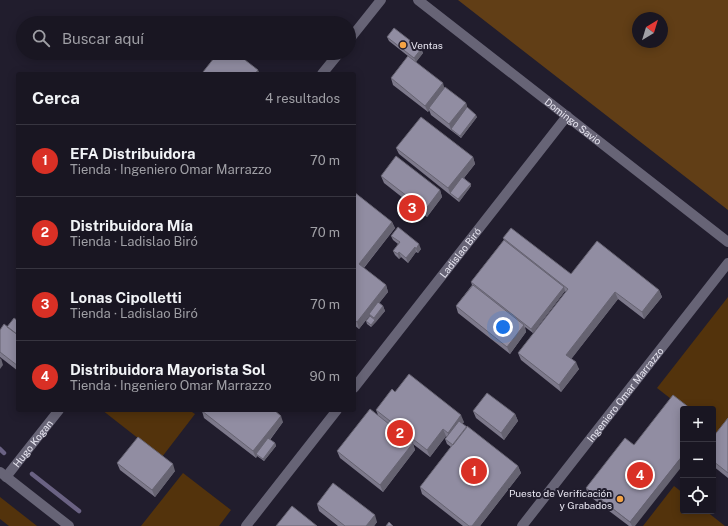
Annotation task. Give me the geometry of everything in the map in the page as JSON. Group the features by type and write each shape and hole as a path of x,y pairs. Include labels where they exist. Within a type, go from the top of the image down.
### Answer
{"street":[{"path":"356,31 380,0"},
{"name":"Domingo Savio","path":"418,0 728,242"},
{"path":"324,72 333,60"},
{"name":"Ladislao Biró","path":"356,385 567,116"},
{"name":"Ingeniero Omar Marrazzo","path":"522,526 728,263"},
{"name":"Hugo Kogan","path":"3,475 57,412"},
{"path":"246,526 335,412"},
{"path":"3,475 69,526"}],"shaded area":[{"path":"458,0 728,0 728,210"},
{"path":"728,297 728,418 716,434 716,406 680,406 657,388"},
{"path":"105,412 192,412 195,414 162,457"},
{"path":"183,473 231,510 219,526 141,526"},
{"path":"674,486 680,491 680,514 710,514 725,526 643,526"},
{"path":"0,497 37,526 9,526 0,519"}],"building":[{"name":"Ventas","path":"394,28 421,49 414,58 387,37"},
{"path":"408,56 443,83 425,106 391,78"},
{"path":"212,60 245,60 258,70 256,72 203,72"},
{"path":"445,87 466,103 449,124 429,108"},
{"path":"467,107 476,115 460,136 451,129"},
{"path":"421,117 473,157 448,188 396,148"},
{"path":"396,156 440,190 425,210 381,176"},
{"path":"462,177 471,184 458,199 450,193"},
{"path":"356,194 392,222 359,264 386,285 357,322"},
{"path":"398,227 419,244 416,249 415,247 406,258 399,252 398,254 393,251 400,242 391,236"},
{"path":"511,228 571,274 597,241 659,290 642,312 615,292 566,355 576,362 559,385 518,353 568,289 503,238"},
{"path":"504,240 564,287 531,329 471,282"},
{"path":"473,285 524,325 507,347 456,306"},
{"path":"378,302 383,306 374,318 369,314"},
{"path":"370,316 375,320 371,325 366,321"},
{"path":"14,318 16,320 16,334 7,327"},
{"path":"4,324 16,333 16,364 0,352 0,330"},
{"path":"409,374 461,415 448,433 443,429 427,450 376,410 392,389 395,392"},
{"path":"487,393 515,414 501,433 473,411"},
{"path":"673,395 687,406 680,406 680,459 630,522 586,488 625,438 634,445"},
{"path":"370,409 413,443 380,485 337,451"},
{"path":"203,412 276,412 281,416 253,451"},
{"path":"728,418 728,473 716,463 716,433"},
{"path":"459,421 467,427 453,445 445,439"},
{"path":"467,426 518,466 472,526 469,526 420,487"},
{"path":"138,437 173,464 152,490 117,463"},
{"path":"268,438 275,443 263,459 256,454"},
{"path":"333,483 375,515 366,526 345,526 317,504"},
{"path":"292,506 317,526 276,526"},
{"path":"389,522 393,526 386,526"}],"waterway":[{"path":"0,449 4,453"},
{"path":"32,474 79,511"}],"place":[{"name":"Ventas","path":"403,45"},
{"name":"Lonas Cipolletti","path":"412,208"},
{"name":"Distribuidora Mía","path":"400,433"},
{"name":"EFA Distribuidora","path":"474,471"},
{"name":"Distribuidora Mayorista Sol","path":"640,475"},
{"name":"Puesto de Verificación y Grabados","path":"620,499"}]}
